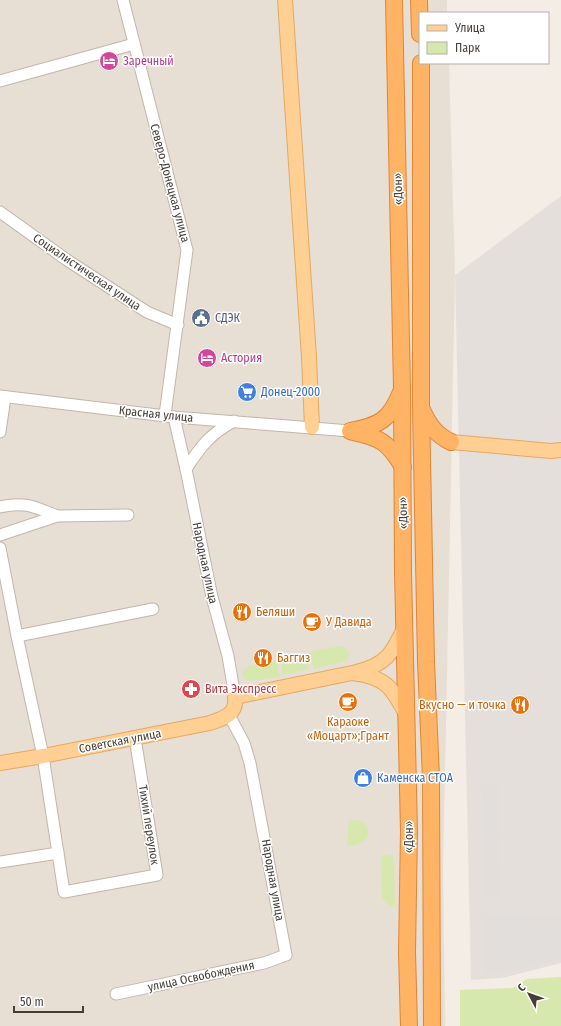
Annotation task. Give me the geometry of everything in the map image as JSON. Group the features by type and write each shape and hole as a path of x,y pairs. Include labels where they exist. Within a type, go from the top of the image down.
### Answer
{"highway":[{"name":"«Дон»","path":"394,0 402,389 403,572 408,717 407,759 409,831 407,952 409,1026"},
{"path":"419,0 419,12"},
{"name":"«Дон»","path":"421,64 421,407 426,662 431,778 432,1026"},
{"path":"350,431 367,428 383,420 396,405 402,389"},
{"path":"421,407 429,424 434,430 451,442"},
{"path":"350,431 379,439 395,453 403,467"},
{"path":"423,469 432,450 440,445 451,442"}],"main road":[{"path":"285,0 309,357 312,427"},
{"path":"451,442 551,451 561,450"},
{"path":"352,673 373,667 384,661 399,639 405,626"},
{"name":"Советская улица","path":"0,763 210,723 220,720 233,707 352,673 369,676 385,683 391,689 408,717"}],"street":[{"name":"Северо-Донецкая улица","path":"123,0 187,250 178,325 170,416"},
{"path":"0,81 134,44"},
{"name":"Социалистическая улица","path":"0,212 67,260 147,312 178,325"},
{"path":"0,432 2,396"},
{"name":"Красная улица","path":"2,396 170,416 350,431"},
{"name":"Народная улица","path":"170,416 186,469 212,597 228,656 233,707 250,763 286,955"},
{"path":"186,469 208,439 216,431 234,421"},
{"path":"0,507 22,504 34,506 57,516"},
{"path":"0,535 57,516 128,515"},
{"name":"Тихий переулок","path":"0,548 43,756 64,892 157,875 136,738"},
{"path":"17,636 153,609"},
{"path":"0,862 58,854"},
{"name":"улица Освобождения","path":"116,994 264,963 286,955"}],"shaded area":[{"path":"0,0 447,0 447,12 419,12 419,64 449,64 455,275 443,872 445,1026 0,1026"},
{"path":"561,196 561,963 502,978 471,980 455,275"},
{"path":"498,785 500,895 483,895 482,786"},
{"path":"482,914 561,915 561,960 484,974"}],"green space":[{"path":"339,646 347,649 349,653 346,661 314,669 310,652"},
{"path":"306,653 309,669 283,675 280,659"},
{"path":"276,660 280,677 249,681 243,676 243,670 249,666"},
{"path":"349,820 362,821 367,826 368,832 366,840 360,844 347,846"},
{"path":"391,855 394,857 395,906 391,907 382,898 381,856"},
{"path":"561,977 561,1026 460,1026 460,990 513,988 527,979"}],"place":[{"name":"Заречный","path":"109,61"},
{"name":"СДЭК","path":"201,318"},
{"name":"Астория","path":"207,358"},
{"name":"Донец-2000","path":"247,392"},
{"name":"Беляши","path":"242,612"},
{"name":"У Давида","path":"312,622"},
{"name":"Баггиз","path":"263,658"},
{"name":"Вита Экспресс","path":"191,689"},
{"name":"Караоке «Моцарт»;Грант","path":"348,702"},
{"name":"Вкусно — и точка","path":"520,705"},
{"name":"Каменска СТОА","path":"363,778"}]}
